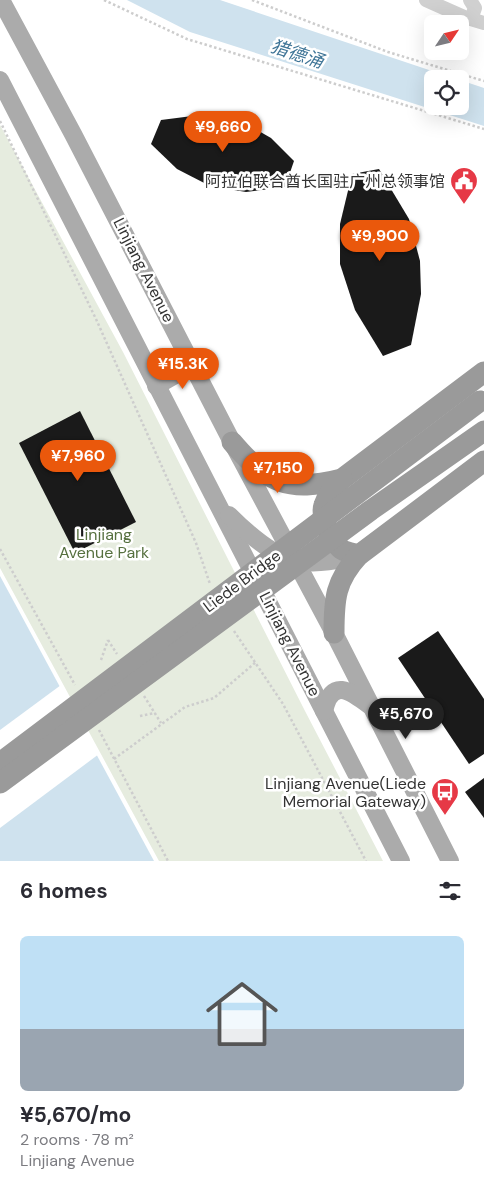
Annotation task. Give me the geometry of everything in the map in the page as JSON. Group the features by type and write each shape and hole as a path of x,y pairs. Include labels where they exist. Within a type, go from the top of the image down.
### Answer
{"highway":[{"path":"359,554 347,552 340,548 332,537 323,514 323,506 330,492 342,479 484,372"},
{"name":"Liede Bridge","path":"0,763 482,400"},
{"name":"Liede Bridge","path":"0,783 371,510 484,431"},
{"path":"232,442 250,463 262,473 276,480 292,484 306,484 325,483 342,479"},
{"path":"334,633 336,592 341,578 359,554 484,461"}],"main road":[{"name":"Linjiang Avenue","path":"1,0 74,134 232,442 334,633 450,861"},
{"name":"Linjiang Avenue","path":"0,80 401,861"},
{"path":"156,386 193,365"},
{"path":"218,504 263,544 296,561 324,562 359,554"},
{"path":"324,711 327,698 331,693 339,690 349,691 371,707"}],"street":[{"path":"426,0 478,21"},
{"path":"470,0 475,8 478,21"}],"path":[{"path":"104,0 187,39 484,130"},
{"path":"252,0 388,52 484,81"},
{"path":"0,121 96,320 196,543 210,586"},
{"path":"233,629 283,704 366,861"},
{"path":"101,660 108,640"},
{"path":"114,758 185,707 214,698 256,662"},
{"path":"140,716 155,713"}],"green space":[{"name":"Linjiang Avenue Park","path":"0,125 123,352 383,861 159,861 0,568"}],"water":[{"name":"猎德涌","path":"127,0 220,0 429,70 424,70 424,107 190,32"},
{"path":"469,83 484,88 484,126 450,115 469,115"},
{"path":"0,576 154,861 0,861"}],"pier":[{"path":"61,685 99,754 0,828 0,730"}],"building":[{"path":"208,114 243,122 271,138 294,161 285,187 246,192 210,186 177,169 151,144 161,120"},
{"path":"379,169 409,219 420,261 421,294 411,345 383,356 355,310 340,264 340,224 352,174"},
{"path":"80,411 136,522 75,553 19,443"},
{"path":"438,631 484,699 484,754 469,764 398,658"},
{"path":"484,778 484,818 465,792"}],"place":[{"name":"阿拉伯联合酋长国驻广州总领事馆","path":"464,205"},
{"name":"Linjiang Avenue(Liede Memorial Gateway)","path":"445,816"}]}
